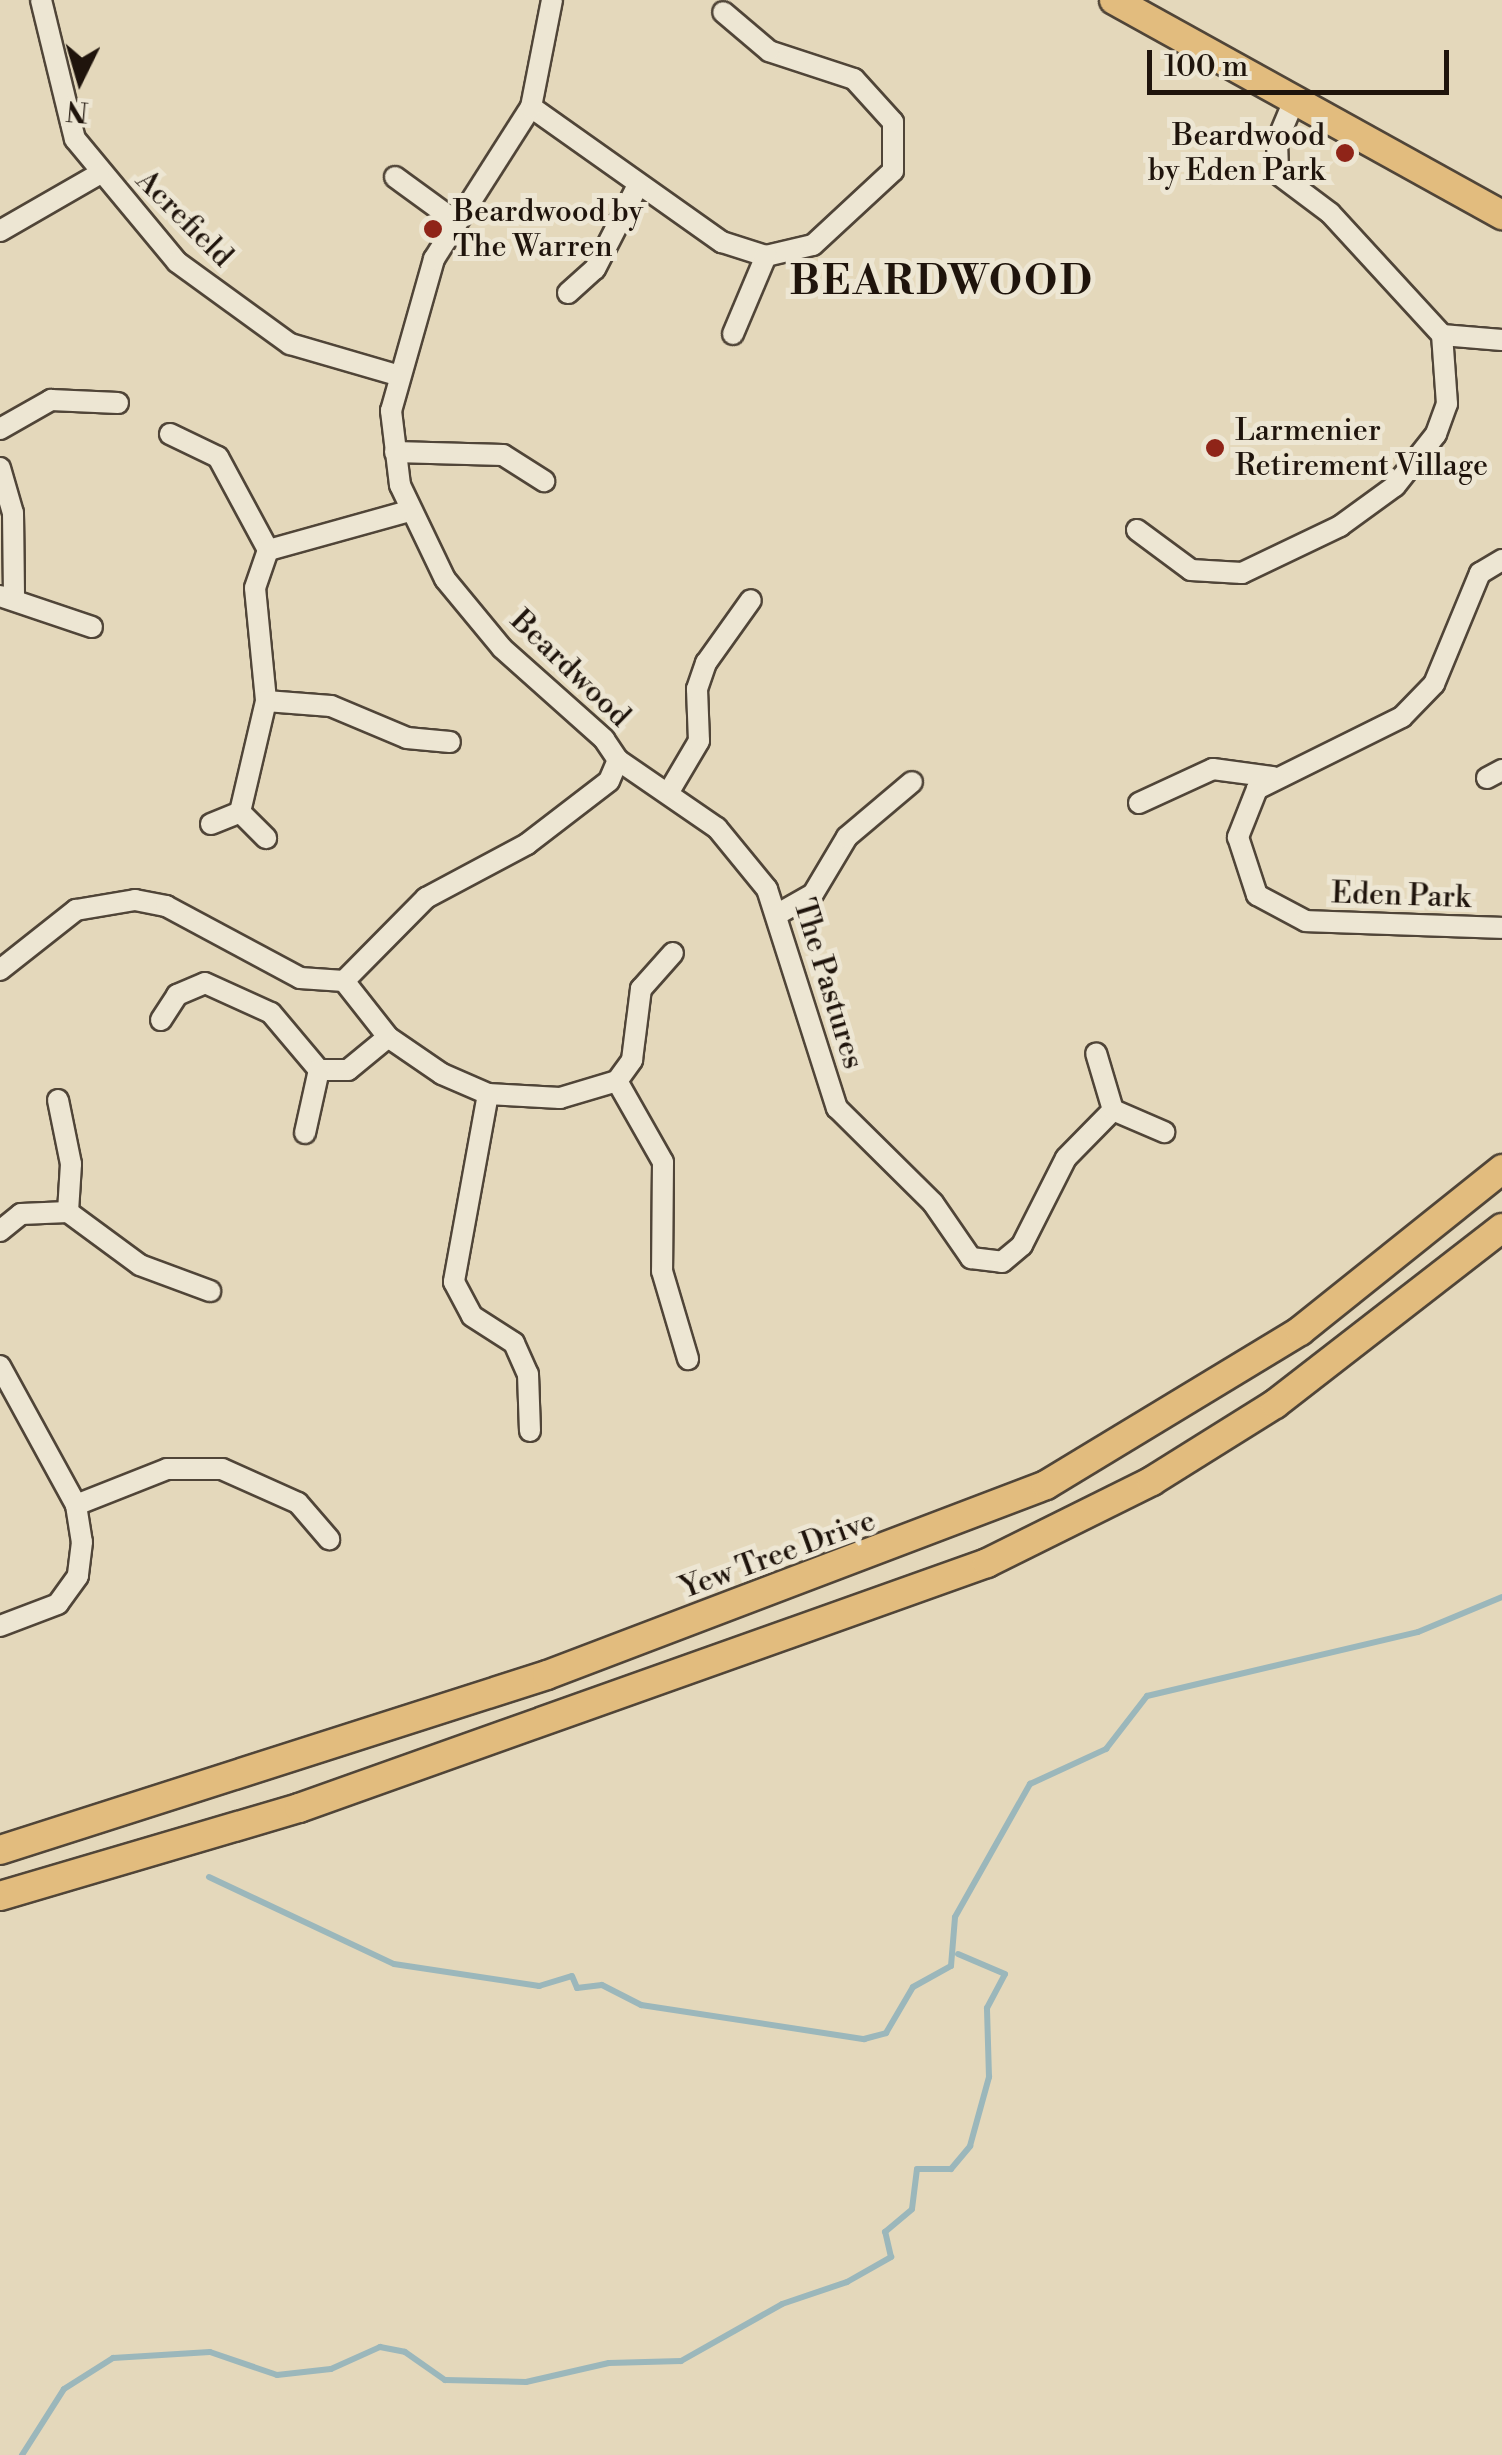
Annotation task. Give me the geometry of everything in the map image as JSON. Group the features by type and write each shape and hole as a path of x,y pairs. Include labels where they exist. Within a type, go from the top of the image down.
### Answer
{"highway":[{"path":"1114,0 1293,104 1502,215"},
{"name":"Yew Tree Drive","path":"0,1850 547,1675 1046,1485 1284,1342 1502,1169"},
{"path":"0,1896 547,1724 1065,1527 1275,1404 1502,1228"},
{"path":"1046,1485 1065,1527"}],"street":[{"name":"Acrefield","path":"41,0 60,96 99,174 177,262 249,321 290,344 397,375"},
{"name":"Beardwood","path":"344,981 393,924 527,844 609,780 618,760 502,648 445,579 409,511 395,452 397,375 454,220 531,107 552,0"},
{"path":"531,107 722,242 766,256 813,245 894,171 900,143 871,91 769,51 722,12"},
{"path":"1137,530 1191,570 1242,573 1340,526 1395,486 1436,434 1447,404 1442,335 1330,212 1278,174 1277,141 1293,104"},
{"path":"0,231 99,174"},
{"path":"395,176 454,220"},
{"path":"568,293 595,269 638,185"},
{"path":"733,334 766,256"},
{"path":"1442,335 1502,340"},
{"path":"0,429 51,400 118,403"},
{"path":"170,434 218,457 268,550 255,588 266,702 240,812"},
{"path":"395,452 503,456 544,481"},
{"path":"0,468 13,513 7,596 92,627"},
{"path":"268,550 409,511"},
{"path":"1140,803 1214,769 1273,777 1402,717 1434,684 1480,574 1502,560"},
{"path":"670,790 696,754 706,663 750,600"},
{"path":"266,702 332,706 408,738 450,742"},
{"name":"The Pastures","path":"618,760 670,790 744,858 778,914 837,1108 933,1203 971,1258 992,1264 1012,1256 1066,1158 1113,1110"},
{"name":"Eden Park","path":"1273,777 1252,798 1238,837 1257,895 1336,927 1502,928"},
{"path":"778,914 813,894 847,837 912,782"},
{"path":"211,824 240,812"},
{"path":"240,812 266,838"},
{"path":"4,957 76,910 135,900 166,906 300,978 344,981 388,1037 488,1094 560,1098 617,1081 632,1060 640,989 673,953"},
{"path":"161,1020 177,994 205,983 272,1013 319,1070"},
{"path":"319,1070 348,1070 388,1037"},
{"path":"1096,1053 1113,1110 1164,1132"},
{"path":"305,1133 319,1070"},
{"path":"617,1081 663,1162 662,1271 688,1359"},
{"path":"488,1094 454,1282 472,1316 514,1343 528,1374 530,1431"},
{"path":"58,1100 72,1164 68,1212"},
{"path":"0,1230 21,1214 68,1212 140,1264 210,1291"},
{"path":"0,1366 76,1505 82,1558 70,1592 35,1618 0,1626"},
{"path":"76,1505 166,1470 222,1469 298,1503 328,1539"}],"waterway":[{"path":"209,1877 394,1964 539,1986 572,1976 577,1988 602,1985 641,2005 864,2039 886,2033 913,1987 951,1966 955,1917 1030,1784 1106,1749 1147,1696 1418,1632 1502,1597"},
{"path":"22,2455 64,2389 113,2358 210,2352 277,2375 331,2369 380,2347 405,2352 445,2380 526,2382 609,2363 681,2361 782,2304 847,2282 891,2257 885,2232 912,2209 917,2169 951,2169 970,2146 989,2077 987,2008 1005,1974 958,1954"}],"place":[{"name":"Beardwood by Eden Park","path":"1345,153"},
{"name":"Beardwood by The Warren","path":"433,229"},
{"name":"Larmenier Retirement Village","path":"1215,448"}],"district":[{"name":"BEARDWOOD","path":"942,282"}]}
